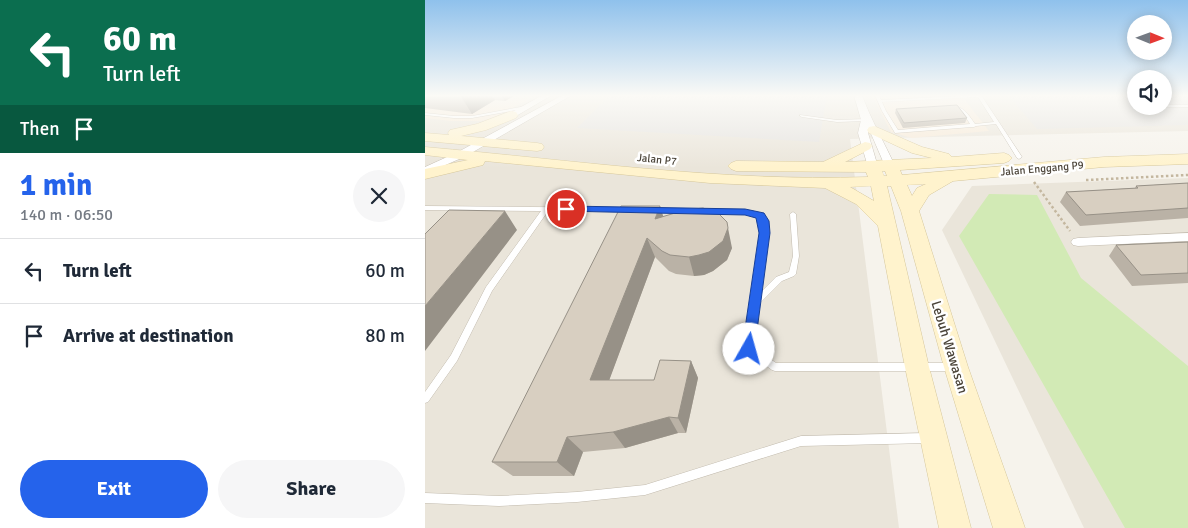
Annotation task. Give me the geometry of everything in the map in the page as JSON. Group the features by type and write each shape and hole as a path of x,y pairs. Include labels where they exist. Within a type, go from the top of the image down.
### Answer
{"main road":[{"path":"425,141 510,120"},
{"path":"517,120 527,146"},
{"path":"870,125 917,150 965,160"},
{"name":"Jalan P7","path":"425,141 478,141 820,175"},
{"name":"Jalan P7","path":"425,141 445,152 710,178 820,175"},
{"path":"820,175 837,161 865,146"},
{"name":"Jalan Enggang P9","path":"965,160 1095,152 1188,150"},
{"path":"425,173 475,162 512,159"},
{"name":"Jalan Enggang P9","path":"893,173 951,176 1104,162 1188,159"},
{"path":"820,175 893,173 965,160"},
{"name":"Lebuh Wawasan","path":"893,173 910,211 956,367 1009,528"},
{"path":"875,174 933,438 955,528"},
{"path":"820,175 863,200 886,223"},
{"path":"910,211 923,192 951,176"}],"street":[{"path":"425,173 462,154 478,141 513,120"},
{"path":"868,120 893,173"},
{"path":"870,125 863,132 865,146 875,174"},
{"path":"425,162 445,152 478,141"},
{"path":"1078,242 1188,237"}],"lane":[{"path":"827,120 870,125"},
{"path":"849,120 870,125"},
{"path":"889,120 897,132 996,123"},
{"path":"969,120 974,126"},
{"path":"994,120 1019,157"},
{"path":"425,208 636,210"},
{"path":"425,399 454,358 489,289 546,209"},
{"path":"645,210 745,212 760,215 765,233 749,349 775,367 956,367"},
{"path":"755,302 779,280 792,274 796,256 793,214"},
{"path":"425,498 499,502 645,490 801,441 933,438"}],"path":[{"path":"1033,182 1078,242"}],"shaded area":[{"path":"425,120 1188,120 1188,131 850,139 899,528 425,528"},
{"path":"439,120 486,120 481,121"},
{"path":"585,120 823,120 819,142 577,128"},
{"path":"885,120 980,120 989,131 912,138 891,132"},
{"path":"1029,120 1188,120 1188,125 1037,129"},
{"path":"1188,178 1188,528 1084,528 942,230 972,186"}],"green space":[{"path":"989,194 1037,195 1081,278 1188,366 1188,528 1125,528 959,236"}],"building":[{"path":"902,120 946,120 904,123"},
{"path":"1188,183 1188,208 1086,215 1066,192 1138,188 1136,186"},
{"path":"621,206 660,206 655,219 685,210 703,208 718,213 727,222 728,228 723,241 709,252 689,257 670,255 662,251 647,238 590,380 654,380 660,360 691,361 678,418 669,417 613,432 567,437 557,462 492,462"},
{"path":"449,210 505,211 425,306 425,234"},
{"path":"1188,242 1188,273 1141,275 1116,245"}],"route":[{"path":"566,209 745,212 760,215 765,233 749,349"}]}
